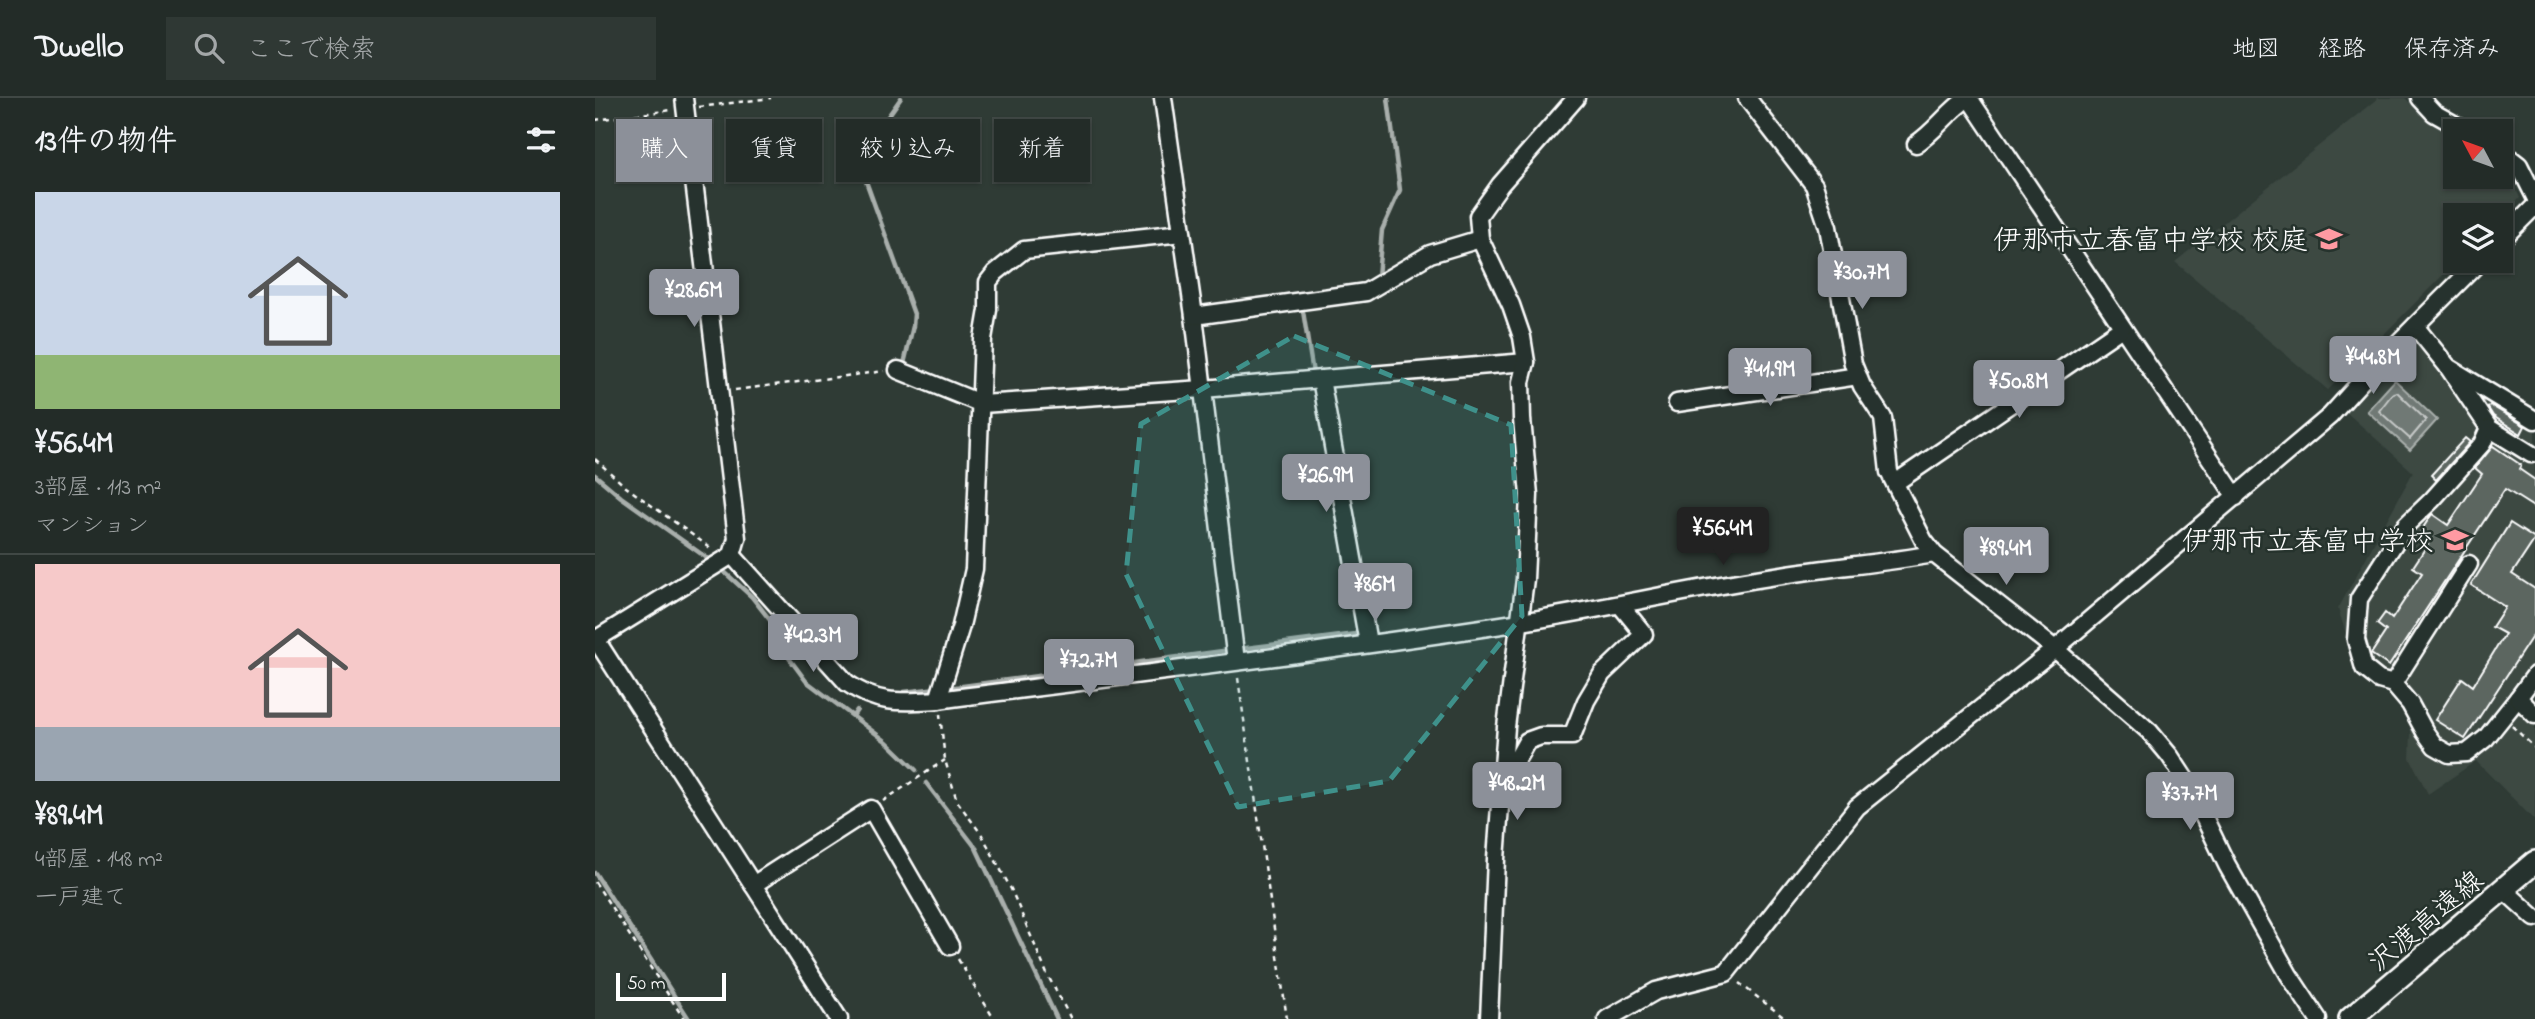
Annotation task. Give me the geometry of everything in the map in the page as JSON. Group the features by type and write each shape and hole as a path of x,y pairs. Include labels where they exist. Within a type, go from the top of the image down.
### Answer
{"main road":[{"name":"沢渡高遠線","path":"2350,1019 2535,862"}],"street":[{"path":"1163,98 1194,316 1236,661"},
{"path":"1489,1019 1496,859 1518,622 1525,579 1529,495 1521,382 1526,362 1522,337 1511,304 1480,239 1478,216 1500,185 1576,98"},
{"path":"1747,98 1814,185 1828,227 1853,363 1883,418 1889,472 1924,541 1934,554 2055,649 2150,732 2187,782 2227,865 2288,975 2318,1019"},
{"path":"1916,144 1932,134 1952,109 1968,98 2236,497"},
{"path":"2420,98 2434,113 2445,119"},
{"path":"684,103 737,538 723,560 595,639 839,1019"},
{"path":"2513,160 2519,165 2535,197"},
{"path":"2513,228 2535,206"},
{"path":"938,700 961,626 974,569 983,339 988,310 988,282 1024,250 1182,233"},
{"path":"1194,316 1366,292 1430,254 1480,239"},
{"path":"1607,1019 1656,991 1727,973 1857,807 2055,649 2330,416 2468,273"},
{"path":"2415,326 2448,367 2489,428 2531,454"},
{"path":"1895,483 2122,328"},
{"path":"902,371 982,404 1526,362"},
{"path":"2448,367 2535,420"},
{"path":"1677,403 1858,376"},
{"path":"1321,379 1367,643"},
{"path":"2489,428 2482,444 2432,500 2406,524 2358,599 2356,640 2364,668 2379,680 2393,684 2410,704 2435,746 2449,754 2467,753 2486,738 2535,675"},
{"path":"723,560 832,668 862,693 881,701 905,702 938,700 1518,622 1621,606 1781,575 1934,554"},
{"path":"2393,684 2469,564"},
{"path":"1503,768 1513,766 1527,741 1541,736 1572,736 1585,701 1602,674 1644,634 1621,606"},
{"path":"2518,698 2535,715"},
{"path":"753,885 871,809 950,946"},
{"path":"2504,890 2535,918"}],"path":[{"path":"595,120 684,103 771,98"},
{"path":"720,392 902,371"},
{"path":"595,459 626,487 723,560"},
{"path":"1236,661 1287,1019"},
{"path":"938,700 945,760 957,801 982,835 1011,890 1043,964 1071,1019"},
{"path":"871,809 945,760"},
{"path":"595,882 684,1019"},
{"path":"950,946 994,1019"},
{"path":"1727,973 1786,1019"}],"highlighted area":[{"path":"1294,336 1511,425 1522,616 1389,781 1238,807 1126,574 1141,424"}],"shaded area":[{"name":"伊那市立春富中学校 校庭","path":"2378,98 2405,98 2443,130 2443,189 2513,189 2513,183 2520,198 2513,205 2443,203 2445,273 2328,390 2175,262"},
{"name":"伊那市立春富中学校","path":"2425,325 2454,362 2535,413 2535,821 2476,761 2428,794 2410,758 2408,712 2357,668 2338,609 2413,472 2346,412"}],"water":[{"path":"2395,380 2437,420 2410,450 2367,411"}],"building":[{"path":"2490,405 2525,426 2521,434 2493,416 2488,408"},
{"path":"2465,438 2470,442 2436,480 2431,475"},
{"path":"2493,446 2521,465 2519,469 2535,480 2535,508 2505,489 2389,666 2371,654 2386,631 2377,624 2385,613 2392,619 2422,573 2413,567 2428,544 2417,537 2432,514 2448,525 2482,474 2475,468"},
{"path":"2510,523 2535,539 2512,574 2535,589 2535,632 2465,739 2435,720 2462,678 2473,686 2505,634 2492,627 2505,607 2471,585"}],"waterway":[{"path":"901,98 884,122 863,173 914,314 903,368"},
{"path":"1374,279 1378,277 1382,230 1400,190 1388,98"},
{"path":"1302,305 1313,373"},
{"path":"595,475 621,497 714,563"},
{"path":"720,568 752,597 784,638 789,658 806,681 887,742 916,770"},
{"path":"1246,648 1356,634 1358,630"},
{"path":"948,688 1230,650"},
{"path":"904,692 937,688"},
{"path":"853,716 857,710"},
{"path":"926,783 976,848 1057,1019"},
{"path":"595,873 689,1019"}],"place":[{"name":"伊那市立春富中学校 校庭","path":"2329,239"},
{"name":"伊那市立春富中学校","path":"2455,540"}]}
